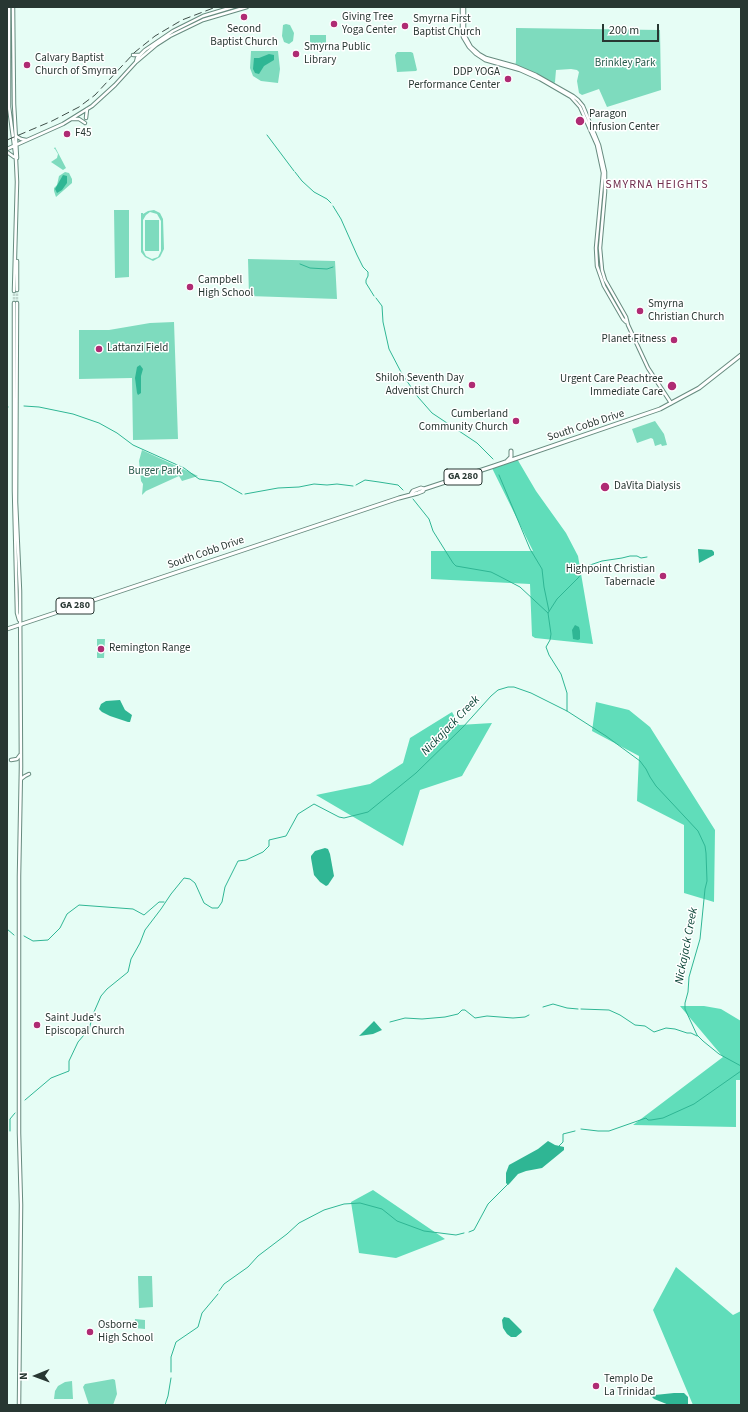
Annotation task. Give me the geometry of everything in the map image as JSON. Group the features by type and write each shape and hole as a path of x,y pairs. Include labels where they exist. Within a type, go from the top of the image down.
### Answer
{"main road":[{"path":"8,7 9,100 15,145 17,182 16,291"},
{"path":"13,7 15,145"},
{"path":"136,62 140,55 155,42 172,31 203,16 233,7"},
{"path":"7,149 71,119 87,109 108,93 136,62 164,39 189,26 216,15 247,7"},
{"path":"463,7 463,29 468,42 482,56 515,66 536,75 573,96 583,106 599,145 605,172 606,192 600,248 602,270 605,280 626,317 648,370 671,404"},
{"path":"134,55 140,55"},
{"path":"86,118 87,109"},
{"path":"71,119 79,119 85,123"},
{"path":"16,136 27,140"},
{"path":"7,152 14,157"},
{"path":"15,303 14,491 17,613 20,625 21,755 19,1012 19,1133 21,1205 19,1405"},
{"name":"South Cobb Drive","path":"7,629 411,494 412,491 422,488 424,489 645,415 671,404 699,388 741,355"},
{"path":"506,462 511,457 511,451"},
{"path":"11,760 17,759 21,755"},
{"path":"21,780 29,774"}],"green space":[{"path":"283,25 290,25 294,33 293,41 289,44 284,42 282,36"},
{"name":"Brinkley Park","path":"516,28 660,30 661,90 607,107 599,89 582,95 579,93 577,81 579,72 577,70 556,70 555,82 553,85 515,67"},
{"path":"310,35 326,35 326,46 310,46"},
{"path":"251,51 278,51 280,69 278,83 261,81 253,76 250,68"},
{"path":"397,52 413,53 417,70 397,72 395,55"},
{"path":"55,147 66,168 63,170 51,162 57,158 58,154 54,149"},
{"path":"65,172 69,173 72,183 56,197 54,188 57,185 59,176"},
{"path":"114,210 129,210 129,277 115,278"},
{"path":"154,210 160,213 163,219 164,249 160,257 153,261 145,257 141,252 141,213 143,214","holes":["150,212 157,214 161,221 161,251 158,257 152,259 146,256 143,250 143,220"]},
{"path":"145,220 159,220 159,251 145,251"},
{"path":"248,259 335,261 337,299 249,296"},
{"path":"174,322 178,439 133,440 132,378 79,379 79,330 109,330 150,323"},
{"path":"655,421 664,434 667,445 662,446 661,444 655,446 653,439 651,438 637,443 632,429"},
{"name":"Burger Park","path":"142,450 198,476 182,481 179,476 146,491 142,495 143,484 141,481 139,461"},
{"name":"Remington Range","path":"97,639 105,639 104,658 97,658"},
{"path":"138,1276 152,1276 153,1307 139,1308"},
{"path":"135,1319 145,1320 145,1329 134,1328"},
{"path":"113,1379 115,1380 117,1394 113,1405 89,1405 83,1387 85,1384"},
{"path":"72,1381 73,1399 54,1399 55,1391 58,1386 65,1382"}],"shaded area":[{"path":"269,54 274,55 274,60 264,66 259,74 255,73 253,69 254,58 259,58"},
{"path":"63,175 67,176 67,183 62,190 57,193 55,189"},
{"path":"140,365 143,369 141,376 141,393 138,395 135,378 137,367"},
{"path":"516,457 536,491 566,533 578,556 593,644 535,638 532,636 530,584 431,579 431,551 533,551 491,466"},
{"path":"698,549 712,550 714,555 699,563"},
{"path":"575,625 579,627 580,631 580,639 578,640 573,639 572,630"},
{"path":"120,700 125,710 132,715 130,722 110,716 99,709 101,704 106,701"},
{"path":"596,702 629,710 650,727 715,830 714,902 684,893 684,825 637,801 639,756 592,731"},
{"path":"452,712 459,725 492,723 462,776 420,790 403,846 316,795 370,784 403,763 410,738"},
{"path":"325,848 328,849 330,854 334,876 326,886 314,875 311,858 315,851"},
{"path":"680,1006 704,1006 721,1009 741,1021 741,1080 736,1080 736,1127 633,1125 723,1057"},
{"path":"374,1021 382,1030 373,1034 359,1036"},
{"path":"548,1141 555,1145 564,1147 564,1150 542,1168 518,1174 508,1185 506,1183 506,1173 509,1165 538,1149"},
{"path":"373,1190 445,1239 396,1258 359,1253 351,1202"},
{"path":"676,1267 733,1315 741,1311 741,1405 693,1405 653,1310"},
{"path":"504,1317 509,1318 522,1332 516,1337 511,1337 507,1334 503,1328 502,1320"},
{"path":"684,1393 688,1397 688,1405 669,1405 652,1397 655,1395"}],"waterway":[{"path":"267,135 294,171"},
{"path":"295,172 314,192 331,203"},
{"path":"333,206 341,219 363,267 368,272 366,283 374,296"},
{"path":"300,264 310,268 327,269 333,267"},
{"path":"376,298 382,306 383,322 389,349 402,374 418,397 432,413 477,443 493,459"},
{"path":"24,406 39,407 73,414 99,423 117,433 133,445 184,468 199,479 221,482 242,494"},
{"path":"499,475 530,549 542,569 549,611"},
{"path":"356,485 365,480 398,485 403,490"},
{"path":"245,494 278,488 299,487 314,484 353,486"},
{"path":"413,499 429,519 433,531 456,566 491,572 497,575 520,587 548,613"},
{"path":"587,566 602,561 630,556 637,556 641,558 647,557"},
{"path":"567,711 567,693 561,674 549,655 546,647 550,640 551,634 548,613 557,599 579,577 584,567"},
{"name":"Nickajack Creek","path":"25,1100 51,1078 69,1071 69,1061 78,1042 89,1029 101,996 107,989 128,972 131,959 145,930 184,878 190,879 195,883 204,903 212,908 218,908 222,902 225,887 238,861 246,860 263,852 269,846 269,840 286,836 298,814 314,804 339,817 344,818 368,812 416,773 463,727 491,696 498,690 508,687 514,687 531,693 567,711 606,736 640,761 656,786 698,831 705,846 707,881 700,939 689,977 685,1009 697,1035 719,1054 741,1066"},
{"name":"Nickajack Creek","path":"24,936 33,941 48,940 60,928 67,914 79,905 133,909 144,915 159,902 164,902"},
{"name":"Nickajack Creek","path":"7,929 14,935"},
{"path":"543,1007 553,1004 578,1009"},
{"path":"581,1009 609,1010 635,1025 645,1026 654,1032 666,1028 691,1033 697,1036"},
{"path":"390,1022 405,1018 422,1019 445,1017 458,1014 462,1010 465,1010 475,1018 487,1016 513,1018 525,1017 529,1015"},
{"path":"581,1129 609,1131 646,1118 648,1120 663,1118 694,1104 741,1071"},
{"path":"10,1131 10,1119 15,1113"},
{"path":"559,1146 563,1142 563,1134 575,1131"},
{"path":"469,1232 474,1230 488,1204 508,1184"},
{"path":"219,1291 224,1284 248,1267 258,1256 299,1223 324,1210 344,1204 360,1203 382,1209 397,1221 424,1231 456,1235 464,1233"},
{"path":"171,1372 171,1357 176,1342 198,1327 202,1313 218,1294"},
{"path":"165,1405 171,1378"}],"tunnel":[{"path":"17,290 17,303"},
{"path":"14,291 14,303"}],"railway":[{"path":"7,140 52,121 79,107 95,95 135,52 155,36 182,20 216,7"}],"place":[{"name":"Second Baptist Church","path":"244,17"},
{"name":"Giving Tree Yoga Center","path":"334,24"},
{"name":"Smyrna First Baptist Church","path":"405,26"},
{"name":"Smyrna Public Library","path":"296,54"},
{"name":"Calvary Baptist Church of Smyrna","path":"27,65"},
{"name":"DDP YOGA Performance Center","path":"508,79"},
{"name":"Paragon Infusion Center","path":"580,121"},
{"name":"F45","path":"67,134"},
{"name":"Campbell High School","path":"190,287"},
{"name":"Smyrna Christian Church","path":"640,311"},
{"name":"Planet Fitness","path":"674,340"},
{"name":"Lattanzi Field","path":"99,349"},
{"name":"Shiloh Seventh Day Adventist Church","path":"472,385"},
{"name":"Urgent Care Peachtree Immediate Care","path":"672,386"},
{"name":"Cumberland Community Church","path":"516,421"},
{"name":"DaVita Dialysis","path":"605,487"},
{"name":"Highpoint Christian Tabernacle","path":"663,576"},
{"name":"Remington Range","path":"101,649"},
{"name":"Saint Jude's Episcopal Church","path":"37,1025"},
{"name":"Osborne High School","path":"90,1332"},
{"name":"Templo De La Trinidad","path":"596,1386"}],"district":[{"name":"SMYRNA HEIGHTS","path":"657,185"}]}
